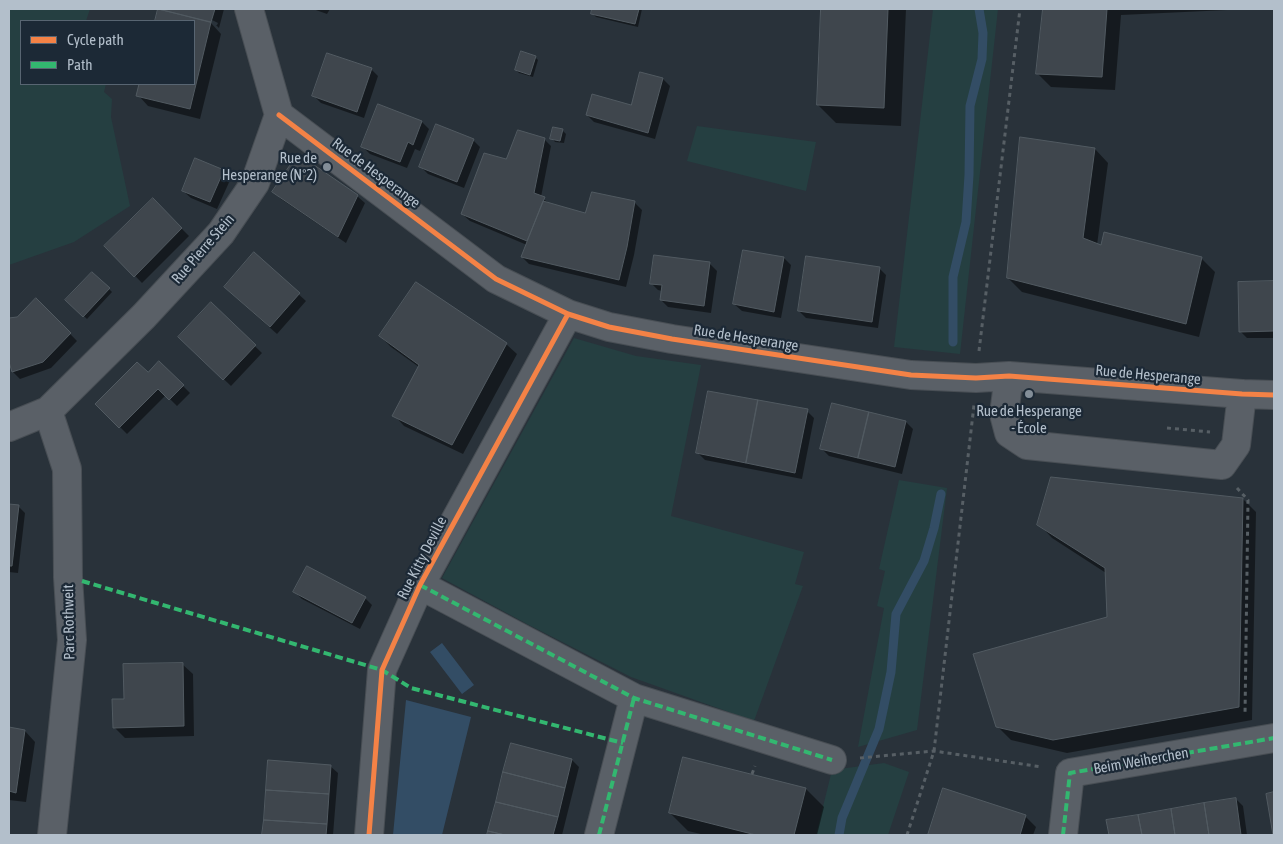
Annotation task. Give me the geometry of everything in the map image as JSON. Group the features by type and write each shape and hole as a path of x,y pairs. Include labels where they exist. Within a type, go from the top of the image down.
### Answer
{"street":[{"path":"249,9 278,115"},
{"name":"Rue de Hesperange","path":"278,115 496,279 568,314 609,327 672,339 902,374 976,378 1009,376 1274,395"},
{"name":"Rue Pierre Stein","path":"9,427 48,411 144,316 222,233 255,183 278,115"},
{"name":"Rue Kitty Deville","path":"369,835 382,670 420,585 568,314"},
{"path":"1009,376 1004,414 1009,433 1027,445 1222,465 1236,445 1242,394"},
{"name":"Parc Rothweit","path":"48,411 67,469 68,577 72,640 52,835"},
{"name":"Rue Kitty Deville","path":"420,585 634,698 832,760"},
{"path":"599,835 634,698"},
{"name":"Beim Weiherchen","path":"1070,772 1274,738"},
{"path":"1064,835 1070,772"}],"path":[{"path":"978,356 1020,9"},
{"path":"907,835 934,751 974,397"},
{"path":"1222,465 1229,479 1248,500 1245,743"},
{"path":"884,756 934,751 1017,762 1070,772"}],"green space":[{"path":"9,9 90,9 86,20 20,20 20,85 106,85 104,92 112,99 111,117 130,206 74,242 9,265"},
{"path":"933,9 998,9 960,354 894,347"},
{"path":"697,126 816,142 806,191 687,161"},
{"path":"574,338 636,356 701,365 671,516 804,552 795,584 803,586 754,721 631,677 442,578"},
{"path":"899,480 947,488 917,730 858,747 884,608 877,606 885,571 879,569"},
{"path":"884,763 909,772 888,835 816,835 832,770"}],"water":[{"path":"442,643 474,685 462,694 430,652"},
{"path":"406,700 471,717 442,835 393,835"}],"building":[{"path":"158,9 211,22 190,109 136,96 139,85 195,85 195,20 155,20"},
{"path":"159,9 215,9 211,22"},
{"path":"592,9 639,9 635,24 591,14"},
{"path":"821,9 888,9 884,108 817,105"},
{"path":"1043,9 1107,9 1102,77 1036,74"},
{"path":"521,51 536,56 530,75 515,70"},
{"path":"327,53 372,68 357,112 312,96"},
{"path":"640,72 663,78 648,133 586,115 592,94 631,105"},
{"path":"378,104 422,121 413,145 408,142 400,162 361,147"},
{"path":"436,124 474,139 457,182 419,167"},
{"path":"553,127 563,129 560,141 550,139"},
{"path":"518,130 545,138 534,193 545,197 527,241 461,214 484,153 506,159"},
{"path":"1020,137 1095,148 1083,238 1101,245 1104,232 1202,257 1186,324 1007,278"},
{"path":"298,154 358,195 338,237 272,192"},
{"path":"195,158 224,170 210,202 182,191"},
{"path":"592,192 635,201 619,280 521,257 543,201 585,213"},
{"path":"153,198 182,228 134,277 104,246"},
{"path":"743,250 784,257 774,312 733,304"},
{"path":"254,252 300,293 270,327 224,287"},
{"path":"654,255 710,262 704,306 660,300 662,285 650,284"},
{"path":"806,256 880,267 872,322 798,311"},
{"path":"92,272 110,288 83,317 65,300"},
{"path":"1274,281 1274,331 1239,332 1238,282"},
{"path":"416,282 507,343 452,445 392,416 419,365 379,336"},
{"path":"36,298 71,333 43,362 12,372 9,362 9,318 17,317"},
{"path":"211,302 256,345 223,380 178,337"},
{"path":"159,361 184,385 169,400 158,389 119,428 95,404 137,362 148,372"},
{"path":"708,391 758,400 746,463 696,453"},
{"path":"758,400 808,409 795,473 746,463"},
{"path":"832,403 869,412 858,458 820,449"},
{"path":"869,412 906,421 895,467 858,458"},
{"path":"1051,477 1243,498 1239,707 1053,740 996,727 973,654 1107,617 1105,568 1037,525"},
{"path":"9,504 19,505 12,566 9,566"},
{"path":"307,566 366,597 352,623 293,592"},
{"path":"183,663 184,726 113,728 112,699 124,699 123,664"},
{"path":"9,727 25,730 16,793 9,791"},
{"path":"511,743 572,759 565,788 503,772"},
{"path":"683,757 806,788 794,835 756,835 669,813"},
{"path":"268,760 331,765 329,794 266,790"},
{"path":"503,772 565,788 558,817 496,802"},
{"path":"943,788 1026,815 1020,835 928,835"},
{"path":"266,790 329,794 327,824 264,820"},
{"path":"1274,792 1274,835 1273,835 1266,794"},
{"path":"1236,798 1241,835 1209,835 1204,803"},
{"path":"496,802 558,817 553,835 505,835 488,831"},
{"path":"1204,803 1209,835 1175,835 1171,809"},
{"path":"1171,809 1175,835 1142,835 1138,815"},
{"path":"1138,815 1142,835 1109,835 1106,820"},
{"path":"264,820 327,824 326,835 262,835"},
{"path":"488,831 505,835 487,835"}],"waterway":[{"path":"953,342 953,277 966,222 970,106 982,59 983,33 979,9"},
{"path":"839,835 842,818 879,729 891,672 896,614 924,561 934,528 941,494"}],"marked path":[{"path":"82,581 382,670 411,688 623,743"},
{"path":"420,585 634,698 832,760"},
{"path":"599,835 634,698"},
{"path":"1063,835 1070,773 1274,738"}],"cycle path":[{"path":"279,115 496,279 568,314 609,327 672,339 911,375 976,378 1009,376 1274,395"},
{"path":"369,835 382,670 420,585 568,314"}],"place":[{"name":"Rue de Hesperange (N°2)","path":"327,167"},
{"name":"Rue de Hesperange - École","path":"1029,394"}]}
